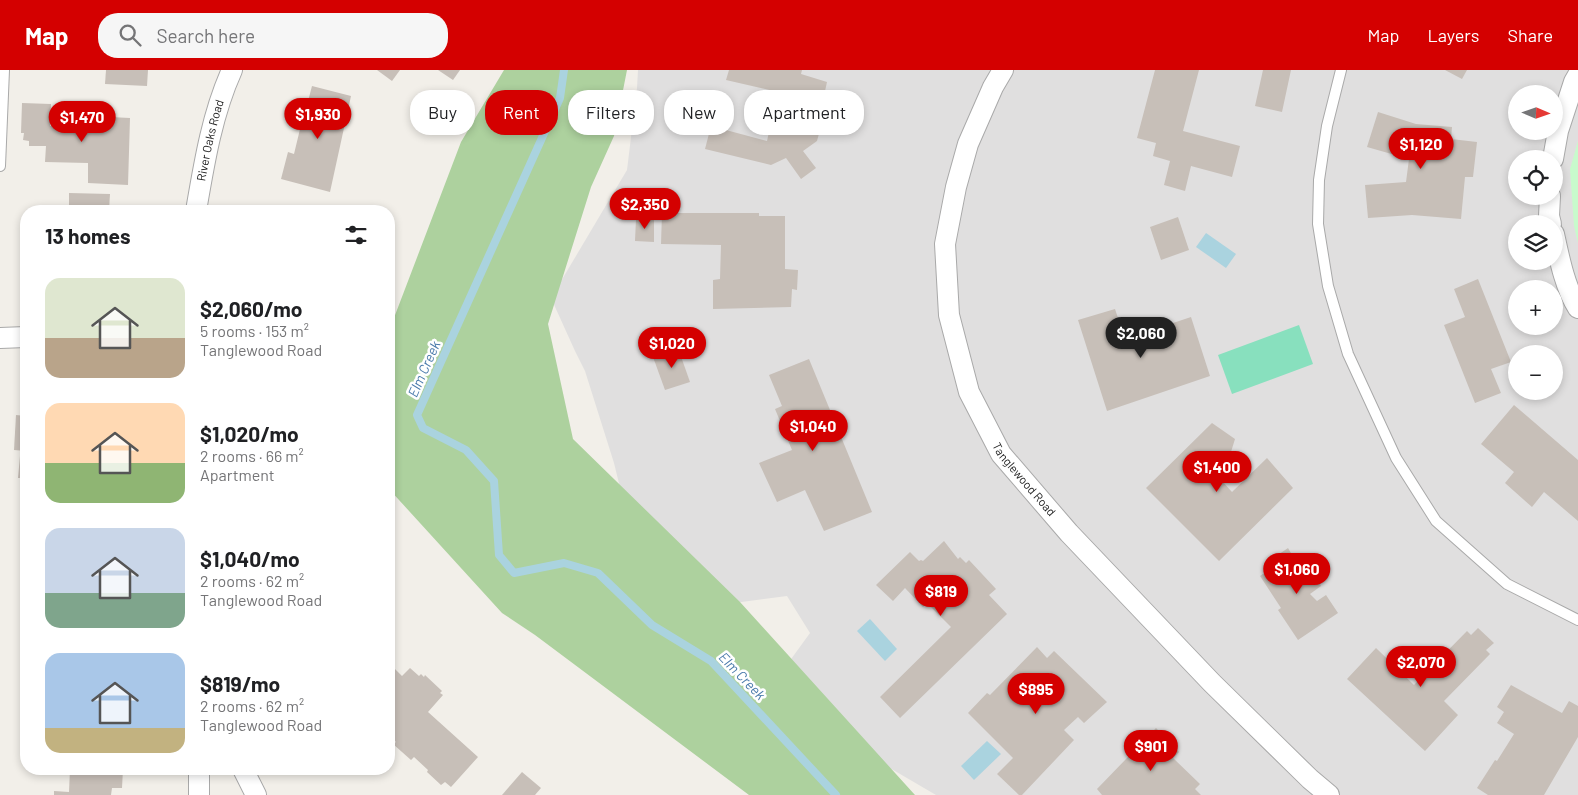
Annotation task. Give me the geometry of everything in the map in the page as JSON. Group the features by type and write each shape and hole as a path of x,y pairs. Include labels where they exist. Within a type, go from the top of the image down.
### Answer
{"street":[{"name":"River Oaks Road","path":"197,205 208,144 224,88 232,70"},
{"name":"Tanglewood Road","path":"1003,70 993,87 968,144 956,187 945,244 950,315 969,392 1001,454 1069,533 1212,683 1310,779 1329,795"},
{"path":"1554,150 1558,131 1578,75"},
{"path":"1563,269 1578,308"},
{"path":"0,338 20,337"},
{"path":"199,775 199,795"},
{"path":"246,775 256,795"}],"lane":[{"path":"0,166 4,70"},
{"path":"1341,70 1327,126 1320,180 1318,224 1328,286 1348,354 1396,458 1436,521 1506,584 1578,620"}],"shaded area":[{"path":"638,70 1578,70 1578,795 936,795 765,695 810,633 787,596 651,614 614,463 585,371 551,298 627,170 631,135 654,135 654,90 637,90"}],"green space":[{"path":"504,70 627,70 623,90 568,90 568,135 614,135 591,187 548,324 573,439 740,602 915,795 749,795 535,635 502,613 395,496 395,315 461,142 465,135 475,135 475,119 485,102 485,135 558,135 558,90 492,90"},
{"path":"1578,141 1578,243 1574,226 1570,169"},
{"path":"1299,325 1313,364 1232,394 1218,355"}],"water":[{"path":"1206,233 1236,254 1226,268 1196,247"},
{"path":"870,619 897,649 885,661 857,631"},
{"path":"987,741 1001,754 974,780 961,766"}],"building":[{"path":"106,70 148,70 147,86 105,84"},
{"path":"377,70 400,70 392,81"},
{"path":"438,70 460,70 453,80"},
{"path":"729,70 802,70 801,74 827,82 825,90 769,90 726,80"},
{"path":"1155,70 1199,70 1183,131 1240,146 1232,177 1191,166 1185,191 1164,185 1170,161 1153,156 1156,143 1137,138"},
{"path":"1263,70 1291,70 1282,112 1255,106"},
{"path":"1445,70 1467,70 1462,79"},
{"path":"312,86 351,96 330,192 281,179 288,152 294,154 301,125 297,123 300,108 306,109"},
{"path":"22,103 51,104 50,126 89,128 90,116 130,118 128,185 88,183 88,163 45,162 46,146 29,146 29,141 23,140 24,133 21,133"},
{"path":"1378,112 1416,124 1452,127 1451,139 1477,142 1473,177 1465,177 1461,219 1412,215 1368,218 1365,185 1406,182 1409,159 1367,147"},
{"path":"734,132 767,141 768,135 819,135 817,141 803,151 816,168 801,179 786,158 771,165 705,149 709,135 734,135"},
{"path":"69,193 110,194 109,205 69,205"},
{"path":"662,213 759,213 759,216 785,216 785,269 798,270 797,290 792,289 791,307 713,309 713,280 720,279 721,245 661,244"},
{"path":"1178,217 1189,250 1161,260 1150,227"},
{"path":"636,219 654,219 654,242 635,241"},
{"path":"1478,279 1508,354 1508,363 1491,369 1501,393 1475,403 1444,325 1465,317 1454,289"},
{"path":"1115,309 1125,339 1191,317 1210,376 1107,411 1078,320"},
{"path":"678,348 690,382 665,390 653,357"},
{"path":"809,359 872,512 824,531 805,490 777,502 759,463 792,450 775,409 782,406 769,375"},
{"path":"1514,405 1578,460 1578,521 1544,492 1532,507 1505,483 1514,472 1481,444"},
{"path":"16,415 20,415 20,450 14,450"},
{"path":"1212,423 1235,439 1222,481 1232,492 1267,458 1293,488 1219,561 1146,488"},
{"path":"20,456 20,478 18,478"},
{"path":"944,541 958,559 960,557 966,563 969,560 996,589 989,595 1007,614 900,718 880,697 951,627 927,603 923,607 905,588 893,601 876,585 910,552 919,561 923,561"},
{"path":"1288,548 1301,570 1310,566 1321,586 1310,594 1317,601 1326,595 1338,613 1298,640 1278,610 1281,608 1260,576 1270,569 1266,563"},
{"path":"1478,628 1494,643 1486,650 1490,654 1444,701 1458,715 1425,751 1347,679 1376,648 1414,685 1467,631 1471,635"},
{"path":"1037,647 1047,658 1054,651 1107,702 1084,723 1078,717 1064,730 1074,740 1022,795 1019,795 997,774 1013,758 968,713 987,693 990,695"},
{"path":"410,668 419,676 421,674 424,677 425,675 442,691 440,693 443,695 428,712 478,757 451,787 445,782 441,785 414,757 411,760 395,746 395,669 402,676"},
{"path":"1511,685 1562,713 1569,701 1578,706 1578,737 1544,795 1488,795 1477,788 1514,734 1497,723 1504,712 1497,707"},
{"path":"1156,728 1179,752 1173,758 1200,784 1195,789 1201,795 1102,795 1097,789"},
{"path":"522,772 541,788 535,795 502,795"},
{"path":"70,775 123,775 122,788 112,788 111,795 54,795 54,791 69,792"}],"waterway":[{"name":"Elm Creek","path":"564,70 560,98 417,415 423,428 466,450 494,481 499,555 514,573 564,563 598,573 652,625 711,661 836,795"}]}
